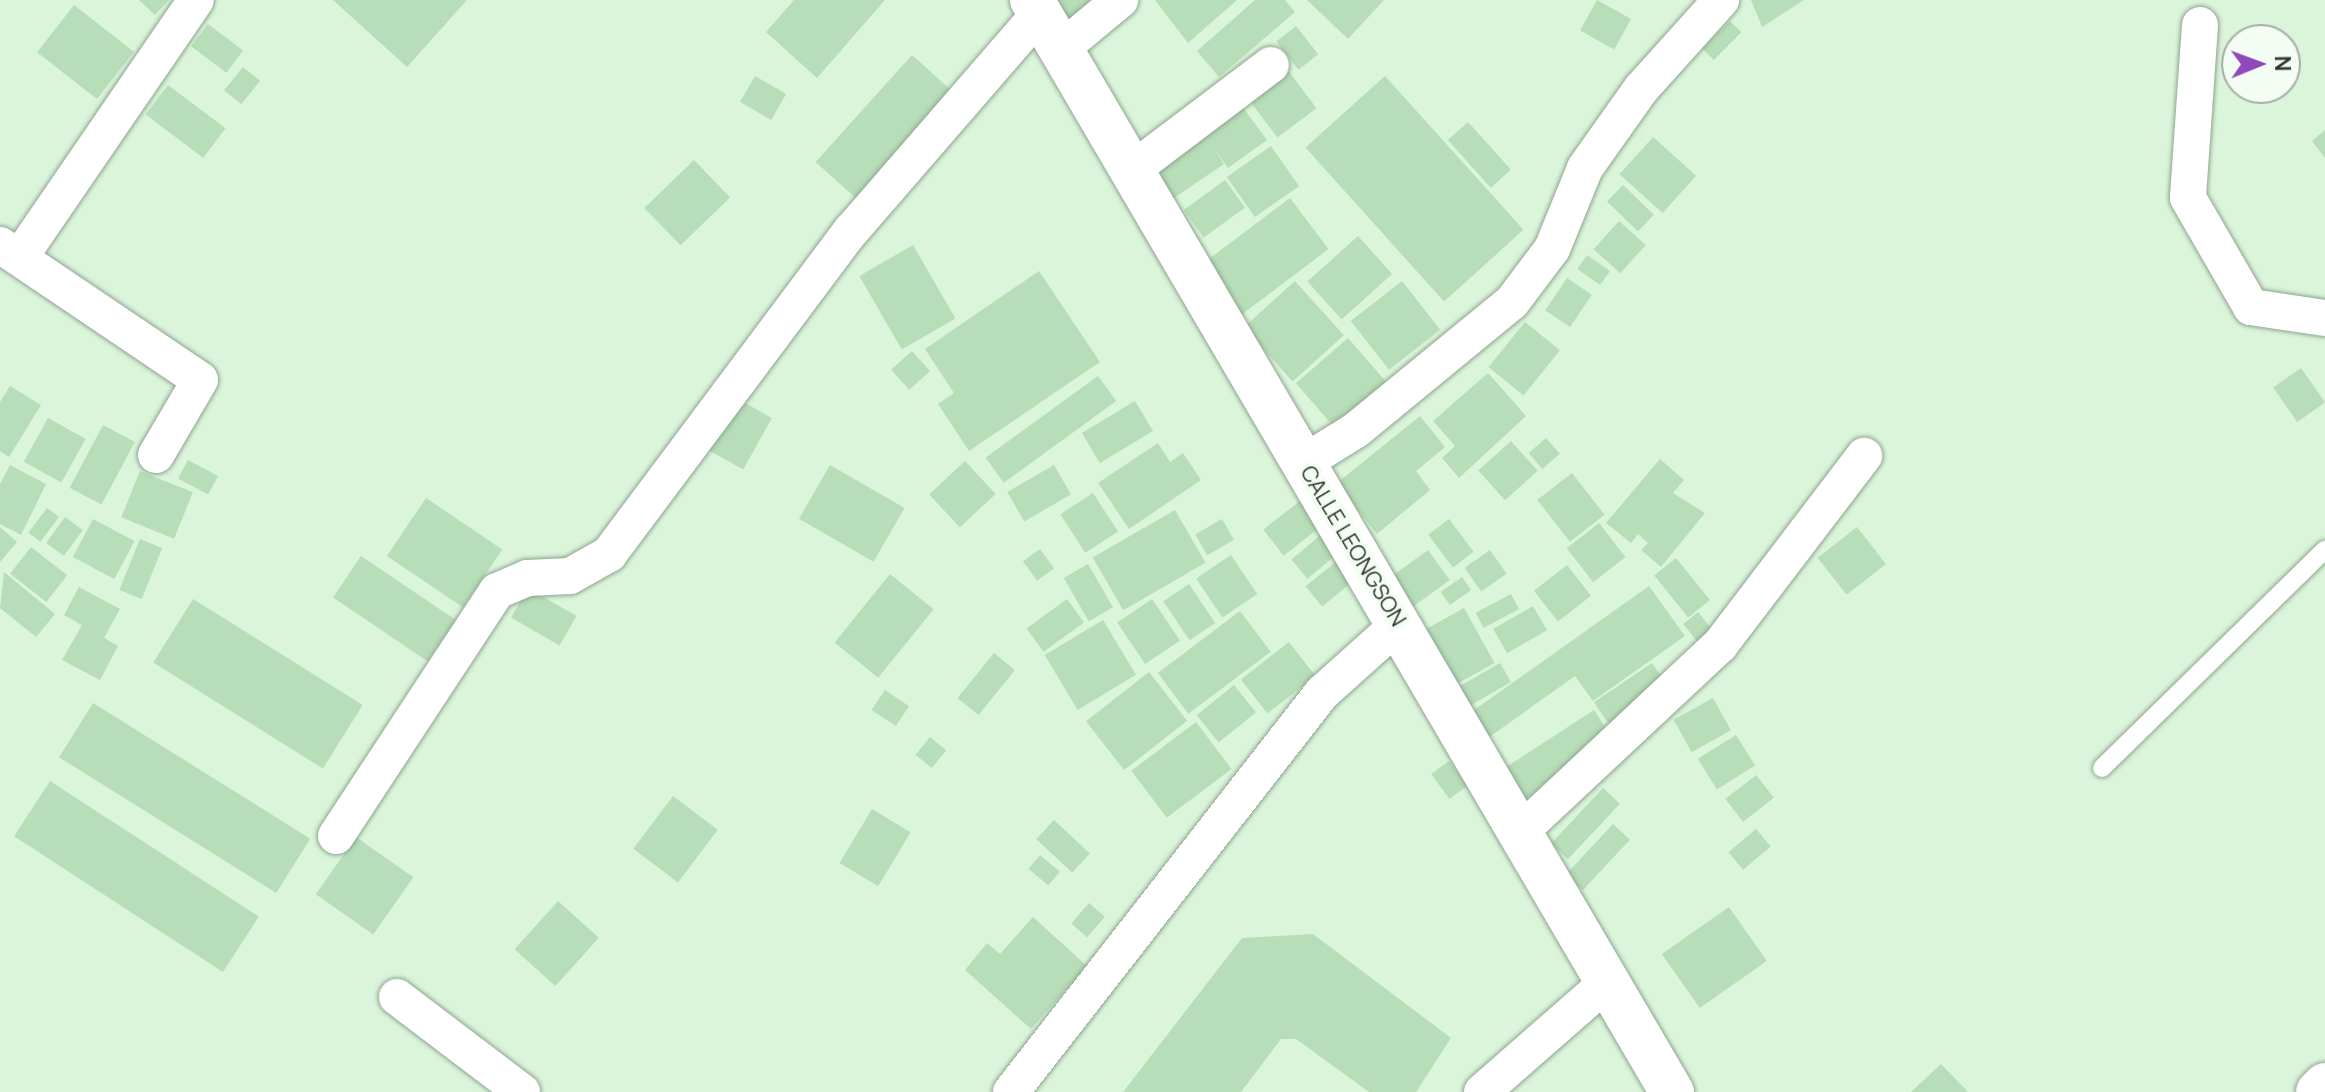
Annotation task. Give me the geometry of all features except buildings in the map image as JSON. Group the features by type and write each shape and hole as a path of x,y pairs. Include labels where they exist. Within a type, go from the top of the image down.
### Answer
{"main road":[{"name":"CALLE LEONGSON","path":"1044,21 1610,980 1672,1092"},
{"path":"2318,1092 2325,1085"}],"street":[{"path":"156,455 200,380 10,251 196,0"},
{"path":"336,836 497,591 527,578 570,576 609,554 851,231 1044,21 1120,0"},
{"path":"1303,463 1356,430 1512,302 1552,249 1585,168 1641,89 1721,0"},
{"path":"2200,25 2188,198 2251,307 2325,318"},
{"path":"1132,170 1271,65"},
{"path":"1520,832 1720,645 1864,456"},
{"path":"1011,1092 1322,693 1400,623"},
{"path":"1482,1092 1610,980"},
{"path":"397,997 522,1092"}],"lane":[{"path":"2102,768 2325,550"}]}
